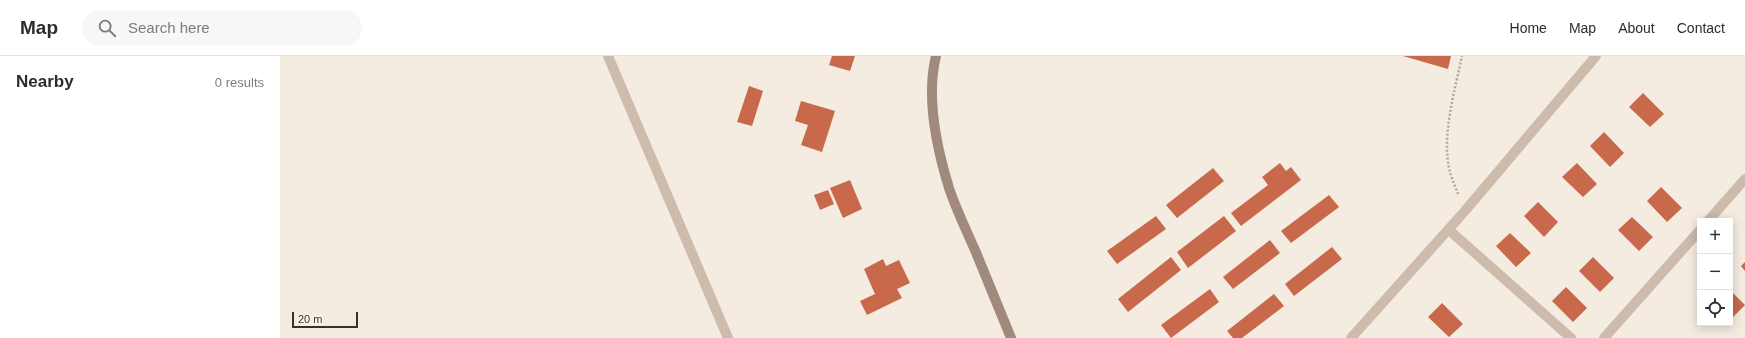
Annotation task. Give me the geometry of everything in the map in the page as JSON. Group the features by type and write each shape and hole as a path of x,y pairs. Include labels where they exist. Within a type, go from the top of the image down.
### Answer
{"street":[{"path":"608,56 728,338"},
{"path":"936,56 933,68 932,95 935,125 942,164 949,189 1011,338"},
{"path":"1351,338 1449,230 1596,56"},
{"path":"1711,218 1745,179"},
{"path":"1449,230 1571,338"},
{"path":"1604,338 1697,233"}],"path":[{"path":"1462,56 1451,108 1448,142 1449,168 1464,212"}],"building":[{"path":"832,56 855,56 850,71 829,65"},
{"path":"1403,56 1451,56 1448,69"},
{"path":"749,86 763,91 752,126 737,122"},
{"path":"1643,93 1664,114 1650,127 1629,107"},
{"path":"801,101 835,111 822,152 801,145 808,125 795,121"},
{"path":"1604,132 1624,153 1610,167 1590,146"},
{"path":"1280,163 1286,171 1291,167 1301,180 1241,226 1231,213 1268,185 1262,177"},
{"path":"1577,163 1597,184 1583,197 1562,177"},
{"path":"1213,168 1224,181 1177,218 1166,205"},
{"path":"850,180 862,209 843,218 830,188"},
{"path":"1661,187 1682,208 1667,222 1647,201"},
{"path":"828,190 834,204 820,210 814,195"},
{"path":"1329,195 1339,207 1291,243 1281,231"},
{"path":"1538,202 1558,222 1544,237 1524,216"},
{"path":"1156,216 1166,229 1117,264 1107,251"},
{"path":"1224,216 1236,231 1188,268 1177,252"},
{"path":"1632,217 1653,237 1639,251 1618,230"},
{"path":"1510,233 1531,253 1516,267 1496,246"},
{"path":"1270,240 1280,253 1233,289 1223,277"},
{"path":"1332,247 1342,259 1294,296 1285,284"},
{"path":"1171,257 1181,270 1128,312 1118,299"},
{"path":"1593,257 1614,278 1600,292 1579,271"},
{"path":"883,259 886,266 899,260 910,283 897,289 902,298 867,315 860,301 875,294 864,269"},
{"path":"1745,262 1745,271 1741,266"},
{"path":"1566,287 1587,308 1573,322 1552,301"},
{"path":"1210,289 1219,302 1171,338 1161,325"},
{"path":"1733,293 1745,305 1733,317"},
{"path":"1274,294 1284,306 1242,338 1233,338 1227,331"},
{"path":"1442,303 1463,324 1449,337 1428,317"}]}
